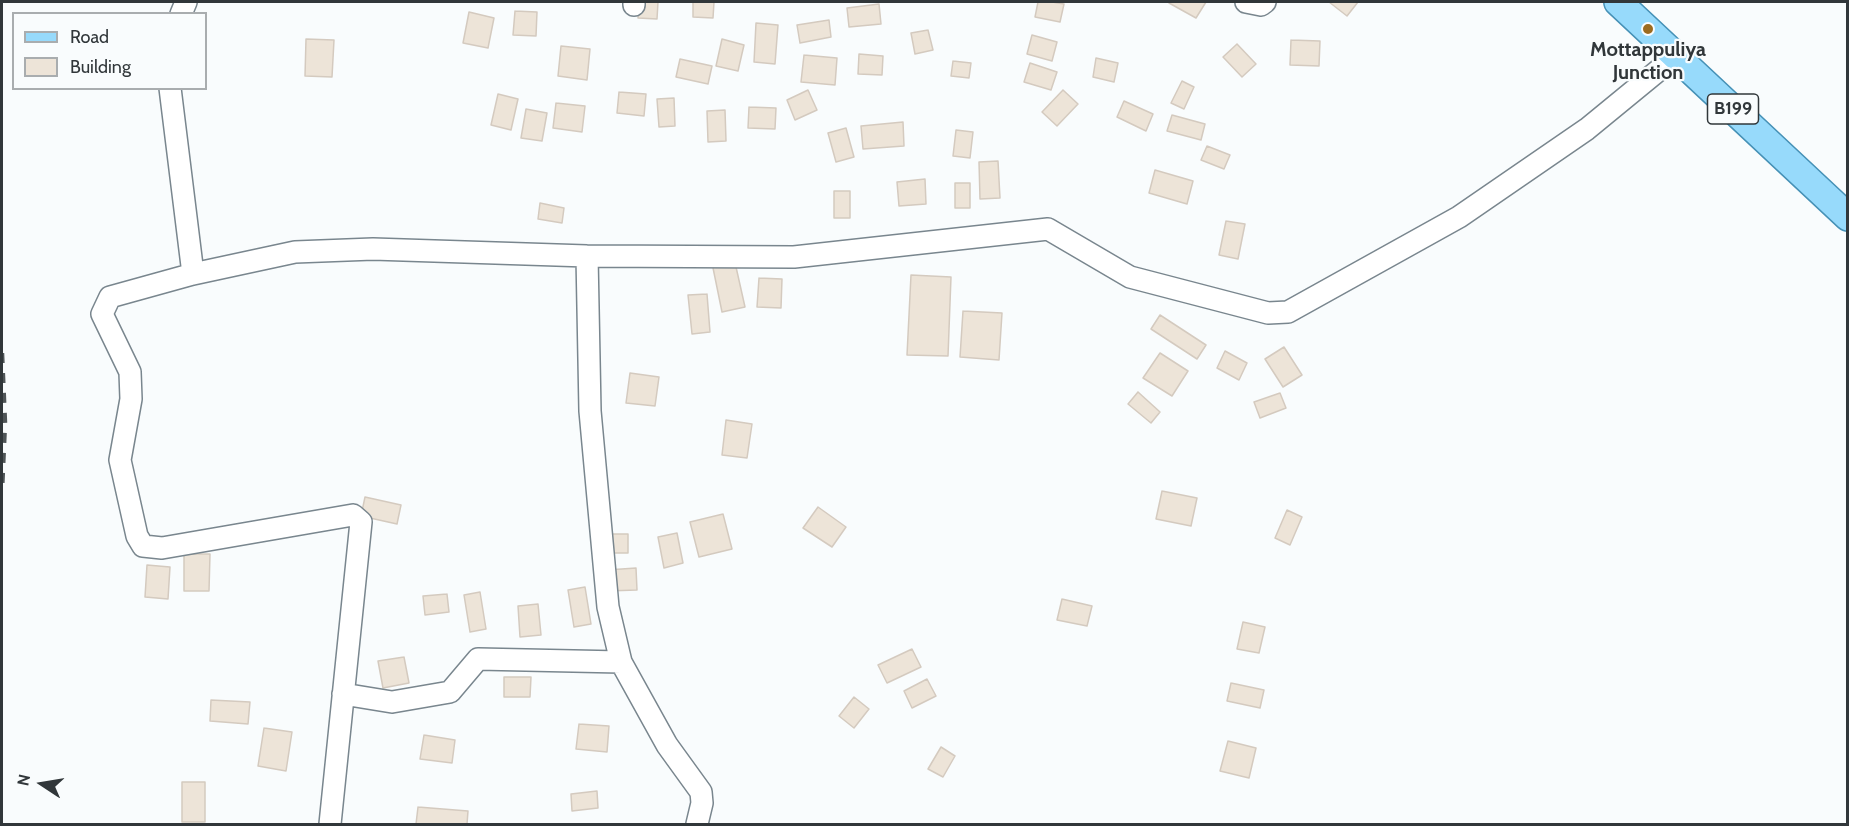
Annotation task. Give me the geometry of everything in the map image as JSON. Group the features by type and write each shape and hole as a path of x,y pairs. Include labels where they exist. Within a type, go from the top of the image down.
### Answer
{"main road":[{"name":"B199","path":"1618,2 1848,217"}],"street":[{"path":"1246,2 1261,5 1265,2"},
{"path":"330,825 361,522 353,515 162,548 144,546 137,536 120,460 131,399 130,372 102,314 110,297 193,274 295,252 373,249 587,256 794,257 1048,229 1130,277 1268,313 1288,312 1459,217 1587,129 1676,56"},
{"path":"170,90 193,274"},
{"path":"587,256 590,411 608,607 621,662 667,745 701,792 702,803 697,825"},
{"path":"343,694 392,702 450,692 478,659 621,662"}],"building":[{"path":"639,2 658,2 657,19 638,18"},
{"path":"693,2 714,2 713,18 693,17"},
{"path":"1038,2 1064,4 1060,22 1035,17"},
{"path":"1170,2 1206,2 1196,18"},
{"path":"1329,2 1358,2 1347,16"},
{"path":"879,4 881,24 849,27 847,8"},
{"path":"515,11 537,12 536,36 513,35"},
{"path":"469,12 494,18 488,48 463,43"},
{"path":"829,20 831,37 800,43 797,25"},
{"path":"756,23 778,25 775,64 754,62"},
{"path":"928,30 933,50 915,54 911,33"},
{"path":"1032,35 1057,42 1052,61 1027,54"},
{"path":"306,39 334,40 332,77 305,76"},
{"path":"722,39 744,45 738,71 716,66"},
{"path":"1291,40 1320,41 1319,66 1290,65"},
{"path":"1237,44 1256,64 1242,77 1223,57"},
{"path":"561,46 590,49 587,80 558,76"},
{"path":"859,54 883,56 882,75 858,74"},
{"path":"804,55 837,58 835,85 801,82"},
{"path":"1096,58 1118,63 1114,82 1093,77"},
{"path":"680,59 712,66 708,84 676,77"},
{"path":"953,61 971,63 969,78 951,76"},
{"path":"1030,63 1057,72 1051,90 1024,82"},
{"path":"1182,81 1194,87 1184,109 1171,103"},
{"path":"808,90 817,110 795,120 787,100"},
{"path":"1063,90 1078,104 1057,126 1042,112"},
{"path":"619,92 646,94 644,116 617,113"},
{"path":"498,94 518,99 511,130 491,125"},
{"path":"674,98 675,126 659,127 657,99"},
{"path":"1124,101 1153,114 1146,131 1117,117"},
{"path":"556,103 585,106 582,132 553,128"},
{"path":"749,107 776,108 775,129 748,128"},
{"path":"526,109 547,113 542,141 521,138"},
{"path":"725,110 726,141 708,142 707,111"},
{"path":"1172,115 1205,124 1201,140 1167,131"},
{"path":"903,122 904,146 863,149 861,126"},
{"path":"846,128 854,157 836,162 828,133"},
{"path":"956,130 973,132 970,158 953,156"},
{"path":"1207,146 1230,155 1224,169 1201,160"},
{"path":"998,161 1000,198 980,199 979,162"},
{"path":"1155,170 1193,181 1187,204 1149,193"},
{"path":"925,179 926,204 899,206 897,182"},
{"path":"955,183 970,183 970,208 955,208"},
{"path":"834,191 850,191 850,218 834,218"},
{"path":"540,203 564,208 562,223 538,219"},
{"path":"1226,221 1245,224 1238,259 1219,255"},
{"path":"734,258 745,307 722,312 712,263"},
{"path":"911,275 951,277 948,356 907,355"},
{"path":"759,278 782,279 781,308 757,307"},
{"path":"707,294 710,332 692,334 688,295"},
{"path":"963,311 1002,313 999,360 960,357"},
{"path":"1160,315 1206,345 1197,359 1151,329"},
{"path":"1284,347 1302,375 1283,387 1265,359"},
{"path":"1225,351 1247,363 1239,380 1217,368"},
{"path":"1160,353 1188,371 1172,396 1143,378"},
{"path":"630,373 659,377 655,406 626,403"},
{"path":"1138,392 1160,412 1151,423 1128,404"},
{"path":"1280,393 1286,408 1260,418 1254,402"},
{"path":"726,420 752,424 747,458 722,455"},
{"path":"1162,491 1197,498 1191,526 1156,519"},
{"path":"365,497 401,505 397,524 361,516"},
{"path":"818,507 846,527 832,547 803,528"},
{"path":"1287,510 1302,517 1290,545 1275,538"},
{"path":"723,514 732,549 699,557 690,522"},
{"path":"677,533 683,563 664,568 658,537"},
{"path":"602,534 628,534 628,553 602,553"},
{"path":"184,554 210,554 209,591 184,591"},
{"path":"147,565 170,567 168,599 145,597"},
{"path":"636,568 637,590 607,591 607,570"},
{"path":"585,587 591,624 574,627 568,590"},
{"path":"480,592 486,629 470,632 464,595"},
{"path":"447,594 449,612 425,615 423,596"},
{"path":"1062,599 1092,606 1087,626 1057,620"},
{"path":"538,604 541,635 520,637 518,606"},
{"path":"1243,622 1265,627 1259,653 1237,649"},
{"path":"912,649 921,667 887,683 878,665"},
{"path":"404,657 409,683 383,688 378,661"},
{"path":"504,677 531,677 530,697 504,697"},
{"path":"927,679 936,696 912,708 904,691"},
{"path":"1231,683 1264,690 1260,708 1227,701"},
{"path":"854,697 869,709 854,728 839,716"},
{"path":"211,700 250,702 248,724 210,721"},
{"path":"579,724 609,726 607,752 576,749"},
{"path":"264,728 292,732 286,771 258,766"},
{"path":"424,735 455,740 452,763 420,759"},
{"path":"1228,741 1256,748 1249,778 1220,771"},
{"path":"941,747 955,756 943,777 928,769"},
{"path":"182,782 205,782 205,822 182,822"},
{"path":"597,791 598,808 572,811 571,794"},
{"path":"418,807 468,811 467,824 416,824"}],"railway":[{"path":"2,353 5,423 2,491"}],"place":[{"name":"Mottappuliya Junction","path":"1648,29"}]}
